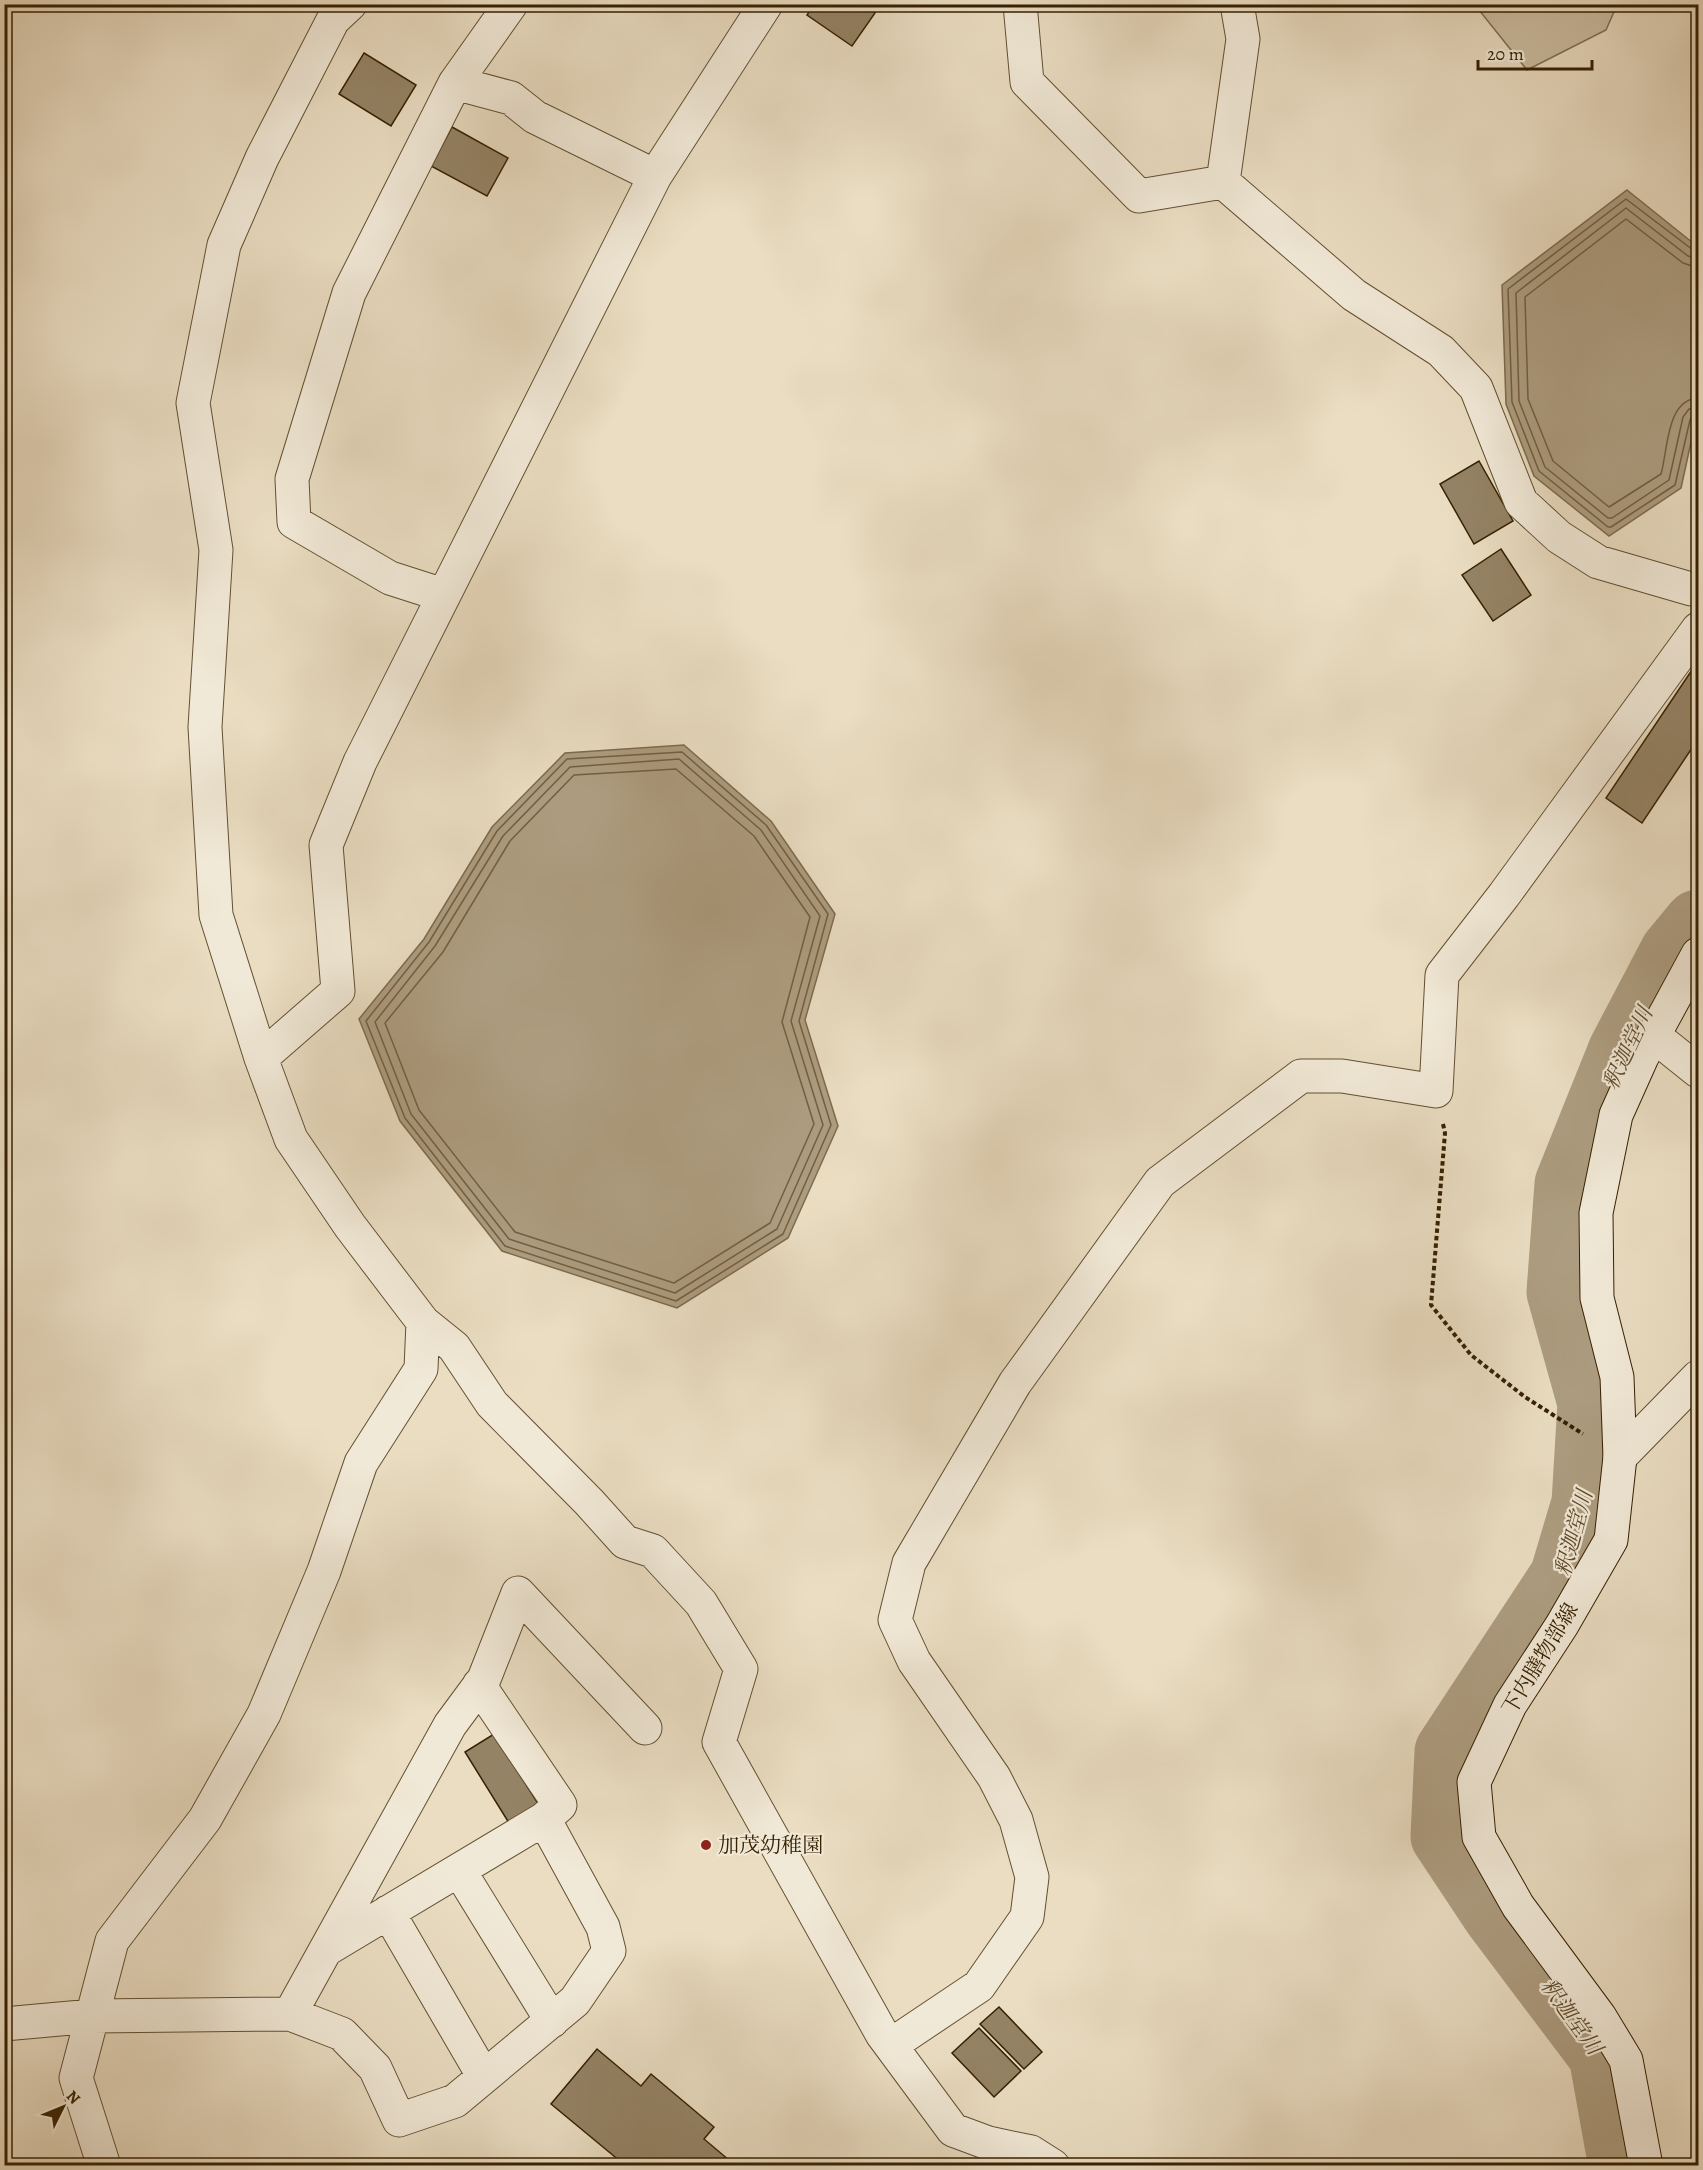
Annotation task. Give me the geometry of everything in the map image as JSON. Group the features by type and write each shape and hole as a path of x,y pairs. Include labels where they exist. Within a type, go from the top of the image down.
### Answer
{"street":[{"path":"350,4 333,21 262,158 224,244 193,403 216,550 205,727 216,915 261,1058 291,1139 350,1226 423,1322 454,1347 492,1404 589,1502 625,1542 653,1551 701,1603 741,1669 719,1742 882,2034 953,2130 988,2143 1031,2152 1053,2166"},
{"path":"443,596 390,578 294,522 292,479 349,293 455,83 511,4"},
{"path":"261,1058 338,991 326,845 360,762 655,176 766,4"},
{"path":"1020,4 1027,82 1139,196 1222,182"},
{"path":"1222,182 1243,39 1237,4"},
{"path":"455,83 511,98 535,117 655,176"},
{"path":"1222,182 1354,295 1441,351 1476,388 1521,502 1559,537 1598,562 1691,589 1698,589"},
{"path":"891,2044 979,1986 1026,1917 1032,1877 1016,1820 994,1777 914,1661 895,1620 909,1563 1015,1383 1160,1182 1301,1077 1342,1076 1436,1091 1442,975 1518,876 1698,628"},
{"name":"下内膳物部線","path":"1646,2166 1626,2060 1600,2017 1518,1906 1479,1837 1474,1782 1510,1706 1562,1625 1611,1540 1620,1457 1617,1377 1597,1298 1596,1213 1616,1115 1653,1035 1698,954"},
{"path":"1653,1035 1698,1071"},
{"path":"104,2166 76,2078 112,1941 205,1819 264,1714 324,1571 360,1463 421,1369 423,1322"},
{"path":"1620,1457 1698,1377"},
{"path":"290,2014 450,1725 484,1679 518,1593 645,1728"},
{"path":"326,1950 544,1819 560,1805 479,1685"},
{"path":"4,2024 93,2016 290,2014 342,2034 375,2068 399,2120 455,2101 575,2001 609,1951 603,1927 544,1819"},
{"path":"459,1870 552,2021"},
{"path":"388,1912 484,2077"}],"path":[{"path":"1436,1091 1445,1133 1431,1305 1471,1355 1525,1397 1620,1457"}],"shaded area":[{"path":"1475,5 1617,5 1606,30 1527,70"}],"water":[{"path":"1627,190 1698,247 1697,415 1681,488 1609,536 1534,476 1506,404 1502,285"},
{"path":"684,745 771,821 835,914 805,1020 838,1126 788,1238 677,1308 502,1251 400,1121 359,1019 424,939 492,827 565,753"}],"building":[{"path":"814,4 862,4 875,13 852,46 807,15"},
{"path":"364,53 416,85 391,126 339,94"},
{"path":"452,127 508,158 487,196 431,166"},
{"path":"1479,461 1513,521 1474,544 1440,484"},
{"path":"1501,549 1531,595 1493,621 1462,575"},
{"path":"1698,661 1698,739 1642,823 1606,798"},
{"path":"494,1734 539,1805 509,1823 465,1752"},
{"path":"999,2007 1042,2052 1024,2069 980,2024"},
{"path":"979,2028 1021,2071 994,2097 952,2053"},
{"path":"597,2049 641,2086 651,2074 714,2127 704,2139 736,2166 626,2166 551,2104"}],"waterway":[{"name":"釈迦堂川","path":"1623,2166 1603,2055 1496,1913 1445,1836 1449,1752 1564,1577 1586,1503 1592,1403 1561,1292 1569,1184 1622,1052 1674,953 1698,924"}],"place":[{"name":"加茂幼稚園","path":"706,1845"}]}
